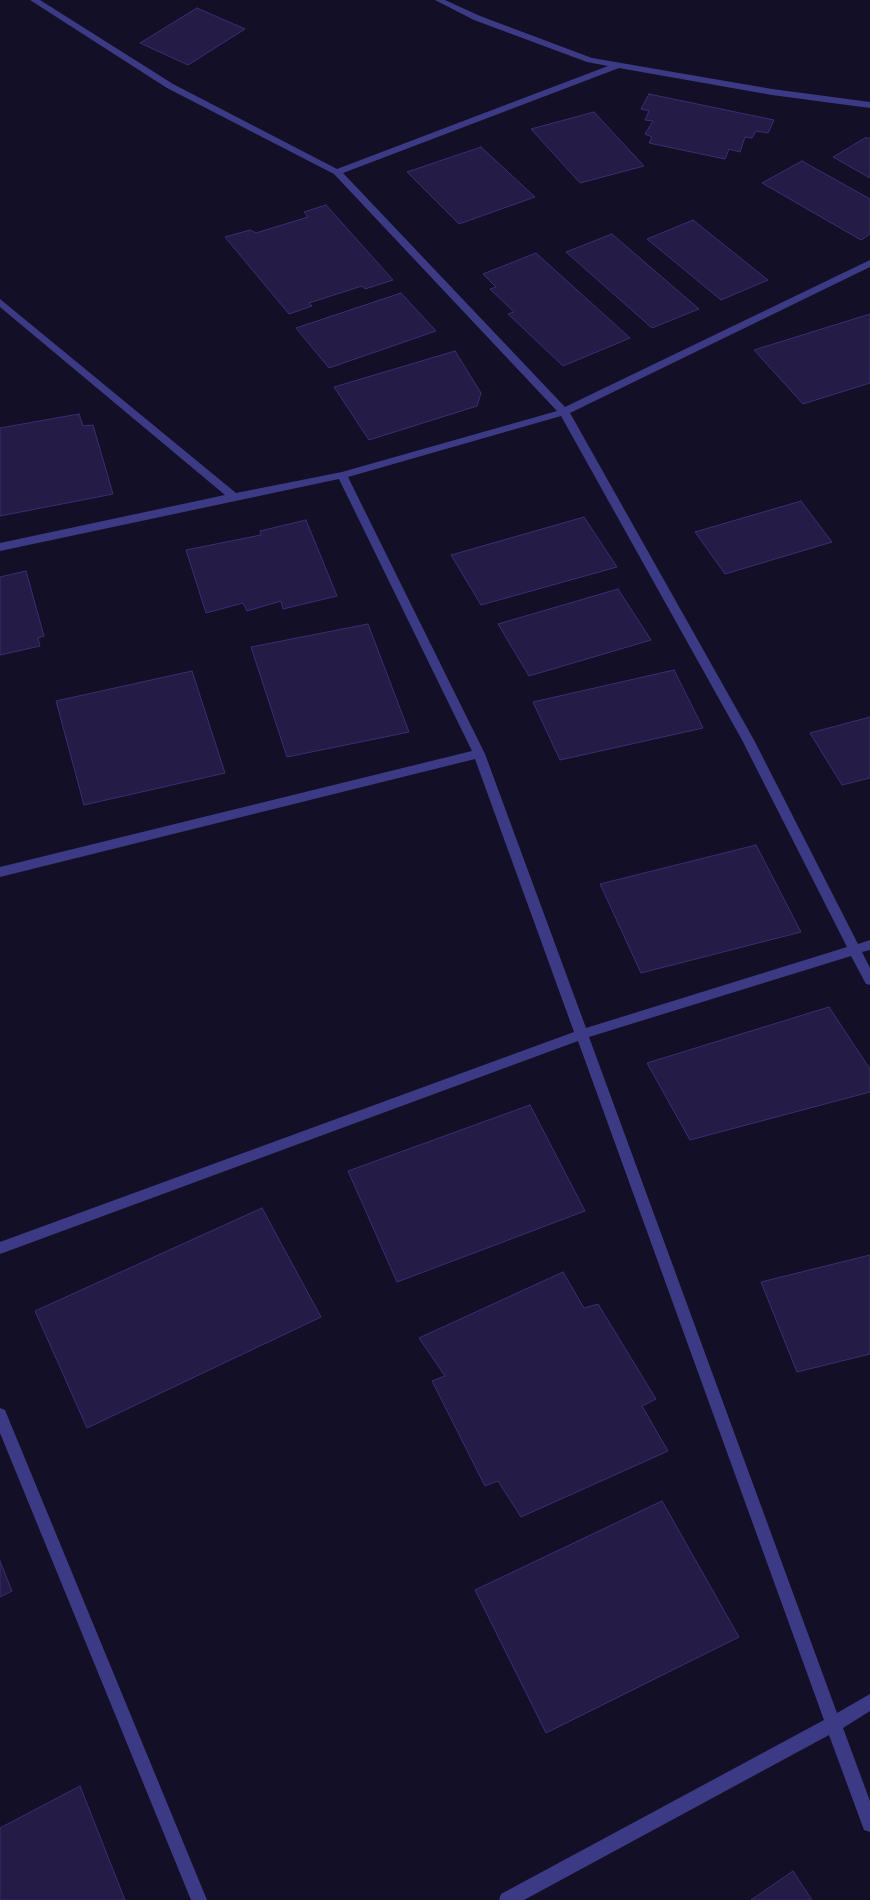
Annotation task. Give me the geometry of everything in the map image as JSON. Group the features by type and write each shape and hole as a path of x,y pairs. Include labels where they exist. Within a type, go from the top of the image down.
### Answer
{"street":[{"path":"34,0 170,86 337,172 564,412 748,740 870,980"},
{"path":"439,0 477,18 590,60 772,92 870,105"},
{"path":"337,172 618,65"},
{"path":"0,547 342,475 564,412 870,263"},
{"path":"0,302 234,497"},
{"path":"342,475 479,754 583,1034 832,1724 870,1824"},
{"path":"0,872 479,754"},
{"path":"0,1248 583,1034 870,945"},
{"path":"0,1415 199,1900"},
{"path":"507,1900 870,1702"}],"building":[{"path":"197,8 245,29 188,65 140,43"},
{"path":"649,94 774,120 768,133 756,131 752,138 745,137 740,152 729,149 725,159 649,143 652,137 645,134 653,121 645,120 649,111 641,109"},
{"path":"594,112 644,166 580,183 531,129"},
{"path":"865,138 870,138 870,178 833,157"},
{"path":"481,147 535,197 459,224 407,172"},
{"path":"802,161 870,199 870,234 861,240 762,183"},
{"path":"326,205 393,280 365,289 362,286 309,303 312,306 289,314 225,237 250,230 256,233 308,217 304,212"},
{"path":"693,220 768,280 721,300 647,239"},
{"path":"612,234 699,309 652,328 566,252"},
{"path":"536,253 630,338 563,366 508,314 514,312 490,289 496,287 483,274"},
{"path":"401,293 436,331 329,368 296,328"},
{"path":"870,314 870,383 803,404 754,350"},
{"path":"455,351 481,393 477,406 369,440 334,387"},
{"path":"79,414 83,426 93,425 113,494 0,516 0,428"},
{"path":"801,501 832,542 725,574 695,532"},
{"path":"584,517 617,567 481,605 451,555"},
{"path":"306,520 337,596 283,609 281,601 247,611 243,603 206,613 186,550 261,535 260,531"},
{"path":"26,571 44,636 38,638 40,646 0,655 0,577"},
{"path":"618,589 651,640 529,676 498,624"},
{"path":"368,624 409,732 287,757 251,647"},
{"path":"674,670 703,728 560,760 533,702"},
{"path":"192,671 225,773 84,805 56,701"},
{"path":"870,717 870,778 842,785 810,733"},
{"path":"756,845 801,932 641,973 600,884"},
{"path":"829,1007 870,1069 870,1092 690,1140 647,1063"},
{"path":"530,1105 585,1211 397,1282 348,1171"},
{"path":"262,1208 321,1317 87,1428 35,1311"},
{"path":"870,1255 870,1354 797,1372 761,1282"},
{"path":"563,1272 584,1308 598,1304 656,1399 642,1406 668,1451 521,1517 498,1481 485,1486 432,1381 445,1376 419,1338"},
{"path":"662,1501 739,1637 546,1733 475,1590"},
{"path":"0,1561 12,1591 0,1597"},
{"path":"80,1786 125,1900 0,1900 0,1828"},
{"path":"793,1871 812,1900 751,1900"}]}
